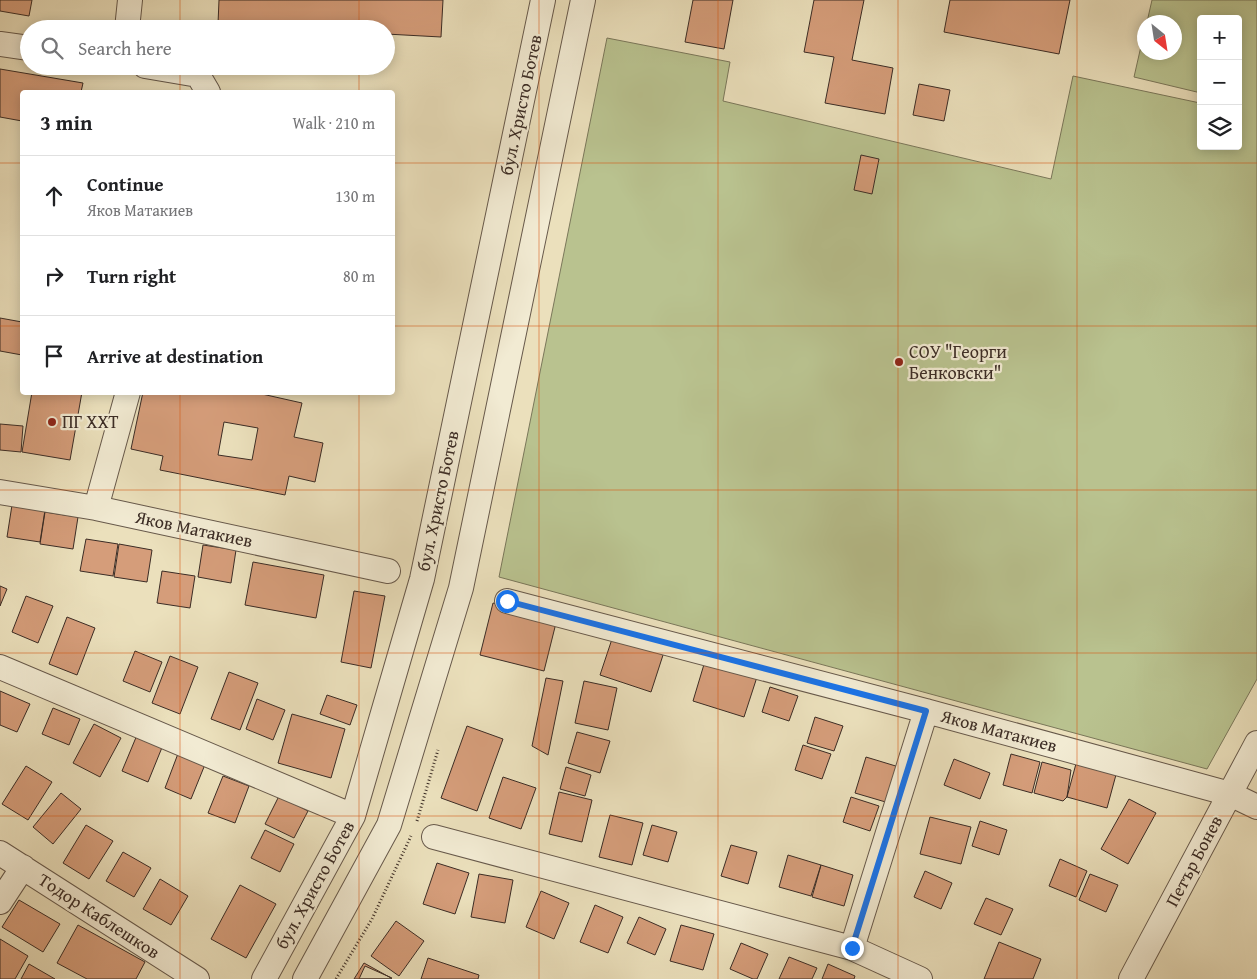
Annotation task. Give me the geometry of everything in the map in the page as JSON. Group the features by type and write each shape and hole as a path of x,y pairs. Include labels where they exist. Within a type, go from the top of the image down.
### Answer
{"street":[{"path":"128,20 130,0"},
{"name":"бул. Христо Ботев","path":"264,979 353,816 422,578 543,0"},
{"name":"бул. Христо Ботев","path":"305,979 389,825 461,588 583,0"},
{"path":"0,44 20,47"},
{"path":"193,75 198,76 207,90"},
{"path":"96,508 127,395"},
{"name":"Яков Матакиев","path":"0,492 96,508 388,571"},
{"name":"Яков Матакиев","path":"507,601 926,711 1230,794 1257,807"},
{"path":"0,667 353,816"},
{"path":"852,948 926,711"},
{"name":"Петър Бонев","path":"1131,979 1257,743"},
{"path":"434,838 852,948 920,979"},
{"name":"Тодор Каблешков","path":"0,853 197,979"},
{"path":"0,902 23,867"}],"green space":[{"name":"СОУ \"Георги Бенковски\"","path":"1152,0 1257,0 1257,679 1207,769 499,577 607,38 730,62 723,101 1051,179 1073,76 1197,102 1197,150 1242,150 1242,15 1197,15 1197,92 1134,77 1138,60 1182,60 1182,15 1149,15"}],"building":[{"path":"0,0 32,0 29,16 0,11"},
{"path":"219,0 443,0 441,37 395,34 395,20 218,20"},
{"path":"693,0 733,0 724,49 685,42"},
{"path":"814,0 864,0 852,60 893,68 885,114 825,103 834,57 804,52"},
{"path":"950,0 1070,0 1059,54 944,32"},
{"path":"0,69 20,72 20,75 36,75 83,83 81,90 20,90 20,121 0,117"},
{"path":"919,84 950,90 944,121 913,115"},
{"path":"861,155 879,159 872,194 854,190"},
{"path":"0,318 20,322 20,355 0,351"},
{"name":"ПГ ХХТ","path":"32,395 81,395 70,460 22,452"},
{"path":"142,395 266,395 302,403 294,437 323,443 315,482 289,476 285,495 160,470 163,456 131,449","holes":["224,422 258,428 252,460 218,455"]},
{"path":"0,424 23,426 21,452 0,450"},
{"path":"12,505 45,510 40,542 7,537"},
{"path":"45,512 78,517 73,549 40,544"},
{"path":"86,539 118,544 113,576 80,571"},
{"path":"119,544 152,550 147,582 114,577"},
{"path":"203,545 236,550 231,583 198,577"},
{"path":"253,562 324,575 316,618 245,605"},
{"path":"162,571 195,576 190,608 157,603"},
{"path":"0,586 7,589 0,606"},
{"path":"354,591 385,596 371,668 341,662"},
{"path":"26,596 53,606 38,643 12,632"},
{"path":"493,603 557,619 544,671 480,655"},
{"path":"67,617 95,628 77,675 49,664"},
{"path":"613,636 664,652 651,692 600,675"},
{"path":"135,651 162,662 150,692 123,681"},
{"path":"170,656 198,667 180,714 152,703"},
{"path":"705,661 757,677 744,717 693,701"},
{"path":"229,672 258,683 240,730 211,719"},
{"path":"546,678 563,681 548,755 532,746"},
{"path":"584,681 617,688 608,730 575,723"},
{"path":"770,687 798,696 789,721 762,712"},
{"path":"0,691 30,704 17,732 0,725"},
{"path":"327,695 357,705 350,725 320,714"},
{"path":"257,699 285,710 273,740 246,729"},
{"path":"53,708 80,719 69,745 42,734"},
{"path":"292,714 345,729 331,778 278,763"},
{"path":"815,717 843,726 834,751 807,743"},
{"path":"94,724 121,738 100,777 73,763"},
{"path":"467,726 503,739 477,811 441,798"},
{"path":"577,732 610,741 600,773 568,763"},
{"path":"137,735 163,745 148,782 122,771"},
{"path":"803,745 831,754 822,779 795,770"},
{"path":"179,751 206,762 191,799 165,788"},
{"path":"1011,754 1040,762 1032,793 1003,785"},
{"path":"866,757 899,767 889,803 855,793"},
{"path":"954,759 990,773 980,799 944,785"},
{"path":"1077,760 1117,771 1107,808 1067,797"},
{"path":"1042,762 1071,770 1067,797 1063,801 1034,793"},
{"path":"26,766 52,782 28,820 2,804"},
{"path":"566,767 591,775 585,796 560,789"},
{"path":"223,776 249,786 235,823 208,813"},
{"path":"503,777 536,788 521,829 489,818"},
{"path":"559,792 592,800 582,842 549,834"},
{"path":"61,793 81,809 53,844 33,827"},
{"path":"279,796 308,811 294,838 265,824"},
{"path":"851,797 879,806 870,831 843,822"},
{"path":"1129,799 1156,813 1128,864 1101,849"},
{"path":"610,815 643,823 632,865 599,857"},
{"path":"930,817 971,827 961,864 920,854"},
{"path":"980,821 1007,830 999,855 972,846"},
{"path":"86,825 113,841 89,879 63,863"},
{"path":"652,825 677,832 668,862 643,855"},
{"path":"265,830 294,844 280,872 251,858"},
{"path":"731,845 757,852 748,884 721,876"},
{"path":"123,852 151,868 134,897 106,881"},
{"path":"788,855 821,865 811,896 779,887"},
{"path":"1060,859 1087,871 1076,897 1049,886"},
{"path":"437,863 469,873 455,914 423,904"},
{"path":"821,865 853,875 844,906 812,897"},
{"path":"925,871 952,883 941,909 914,897"},
{"path":"479,874 513,880 505,923 471,917"},
{"path":"1090,874 1118,885 1106,912 1079,900"},
{"path":"160,879 188,896 171,925 143,909"},
{"path":"240,885 276,904 246,958 211,939"},
{"path":"541,891 569,903 554,939 526,927"},
{"path":"986,898 1013,909 1001,935 974,924"},
{"path":"19,900 60,924 43,952 2,927"},
{"path":"595,905 623,917 608,953 580,942"},
{"path":"639,917 666,929 655,955 627,943"},
{"path":"396,921 424,941 399,976 371,956"},
{"path":"78,925 145,962 136,979 87,979 57,963"},
{"path":"681,925 714,934 703,970 670,961"},
{"path":"0,939 28,956 15,979 0,979"},
{"path":"999,942 1041,959 1033,979 984,979"},
{"path":"741,943 768,954 757,979 730,969"},
{"path":"789,957 817,968 812,979 779,979"},
{"path":"428,958 479,975 478,979 421,979"},
{"path":"364,963 391,978 391,979 354,979"},
{"path":"29,964 55,979 21,979"},
{"path":"828,964 855,976 854,979 822,979"},
{"path":"365,966 392,978 359,979"}],"place":[{"name":"СОУ \"Георги Бенковски\"","path":"899,362"},
{"name":"ПГ ХХТ","path":"52,422"}],"route":[{"path":"507,601 926,711 852,948"}]}
